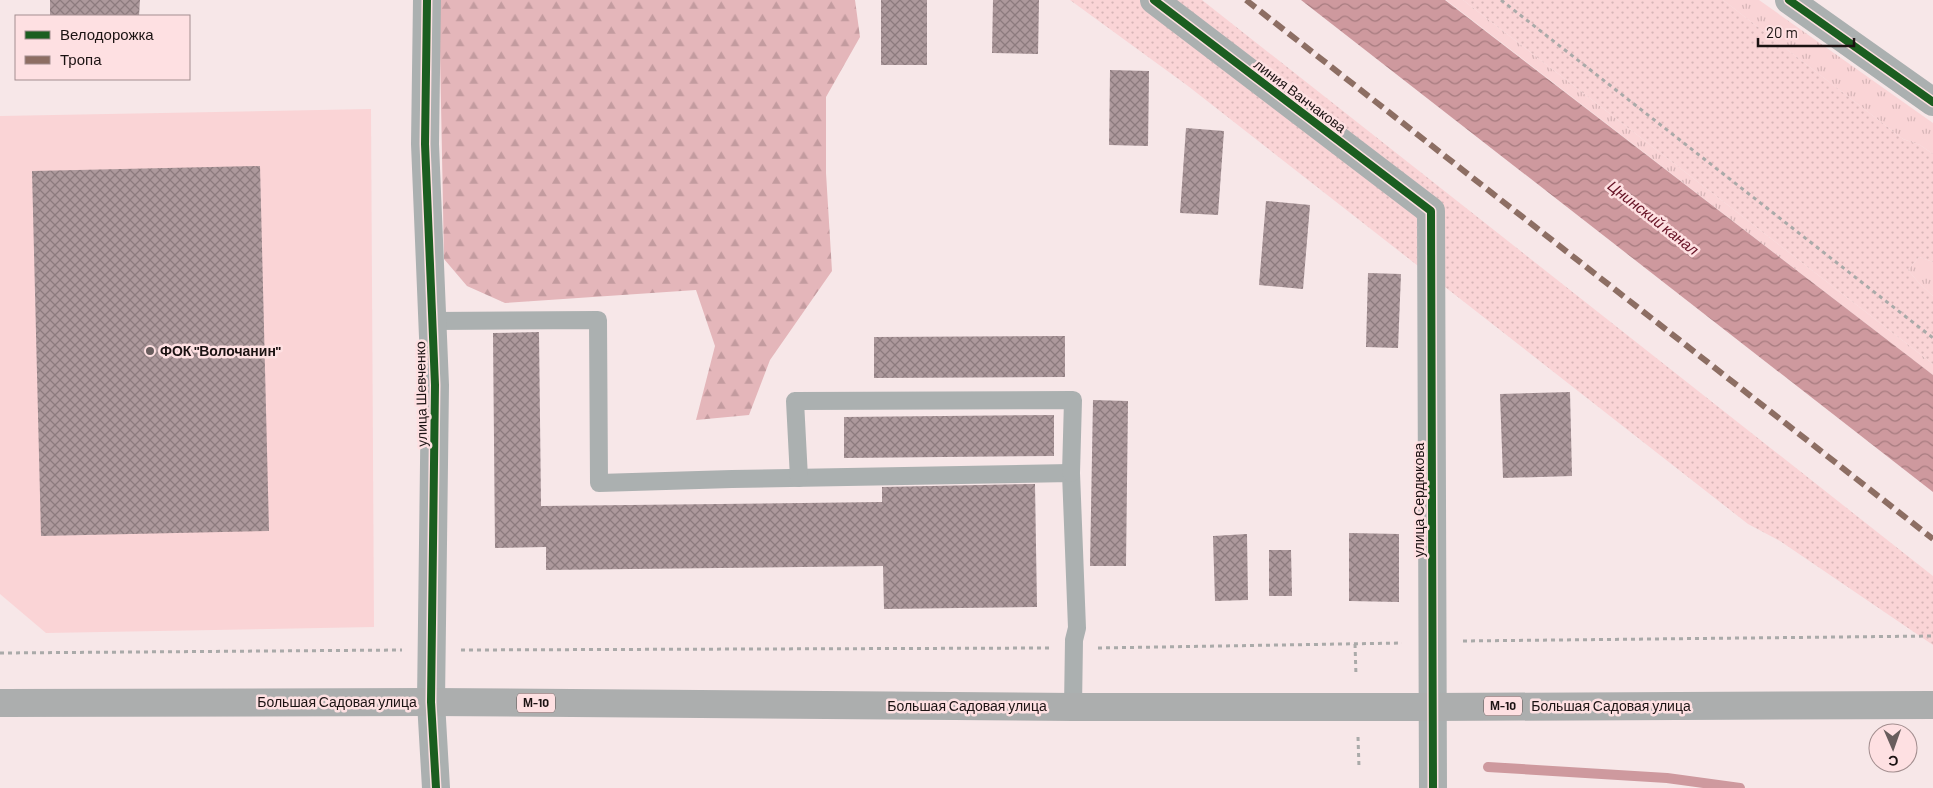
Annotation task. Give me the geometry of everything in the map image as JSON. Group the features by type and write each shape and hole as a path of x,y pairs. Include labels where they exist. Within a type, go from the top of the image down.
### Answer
{"highway":[{"name":"Большая Садовая улица","path":"0,703 431,702 1073,707 1933,705"}],"street":[{"name":"улица Шевченко","path":"427,0 425,144 435,385 431,702 436,788"},
{"name":"линия Ванчакова","path":"1154,0 1431,211"},
{"path":"1789,0 1933,102"},
{"name":"улица Сердюкова","path":"1431,211 1433,788"}],"lane":[{"path":"432,321 598,320 599,483 1072,473"},
{"path":"800,478 795,401 1073,400 1072,473 1076,628 1073,648 1073,707"}],"path":[{"path":"1500,0 1933,338"},
{"path":"0,653 1073,648 1933,636"}],"green space":[{"path":"439,0 855,0 860,37 826,97 826,173 832,271 770,360 749,415 696,420 715,346 696,290 505,303 467,286 444,259"},
{"path":"1070,0 1202,0 1933,576 1933,645 1780,541 1748,524 1188,86"},
{"path":"1446,0 1463,0 1933,364 1933,375"},
{"path":"1463,0 1723,0 1903,139 1920,145 1933,154 1933,262 1919,257 1908,270 1933,296 1933,364"},
{"path":"1723,0 1759,0 1933,123 1933,154 1920,145 1903,139"},
{"path":"371,109 374,627 46,633 0,594 0,116"},
{"path":"1919,257 1933,262 1933,296 1908,270"}],"water":[{"name":"Цнинский канал","path":"1301,0 1445,0 1933,375 1933,492"}],"building":[{"path":"50,0 140,0 139,15 50,15"},
{"path":"881,0 927,0 927,65 881,65"},
{"path":"993,0 1039,0 1038,54 992,53"},
{"path":"1110,70 1149,71 1148,146 1109,145"},
{"path":"1186,128 1224,131 1218,215 1180,213"},
{"name":"ФОК \"Волочанин\"","path":"260,166 269,531 41,536 32,171"},
{"path":"1266,201 1310,205 1303,289 1259,285"},
{"path":"1368,273 1401,274 1398,348 1366,347"},
{"path":"539,332 541,506 882,502 882,487 1035,484 1037,607 884,609 883,566 546,570 546,547 495,548 493,333"},
{"path":"1065,336 1065,377 874,378 874,337"},
{"path":"1570,392 1572,476 1503,478 1500,394"},
{"path":"1093,400 1128,401 1126,566 1090,566"},
{"path":"1054,415 1054,456 844,458 844,417"},
{"path":"1349,533 1399,534 1399,602 1349,601"},
{"path":"1247,534 1248,600 1215,601 1213,536"},
{"path":"1269,550 1291,550 1292,596 1269,596"}],"waterway":[{"path":"1488,767 1667,778 1740,788"}],"marked path":[{"path":"1246,0 1933,539"}],"cycle path":[{"path":"427,0 425,144 435,385 431,702 436,788"},
{"path":"1154,0 1431,211 1433,788"},
{"path":"1789,0 1933,102"}],"place":[{"name":"ФОК \"Волочанин\"","path":"150,351"}]}
